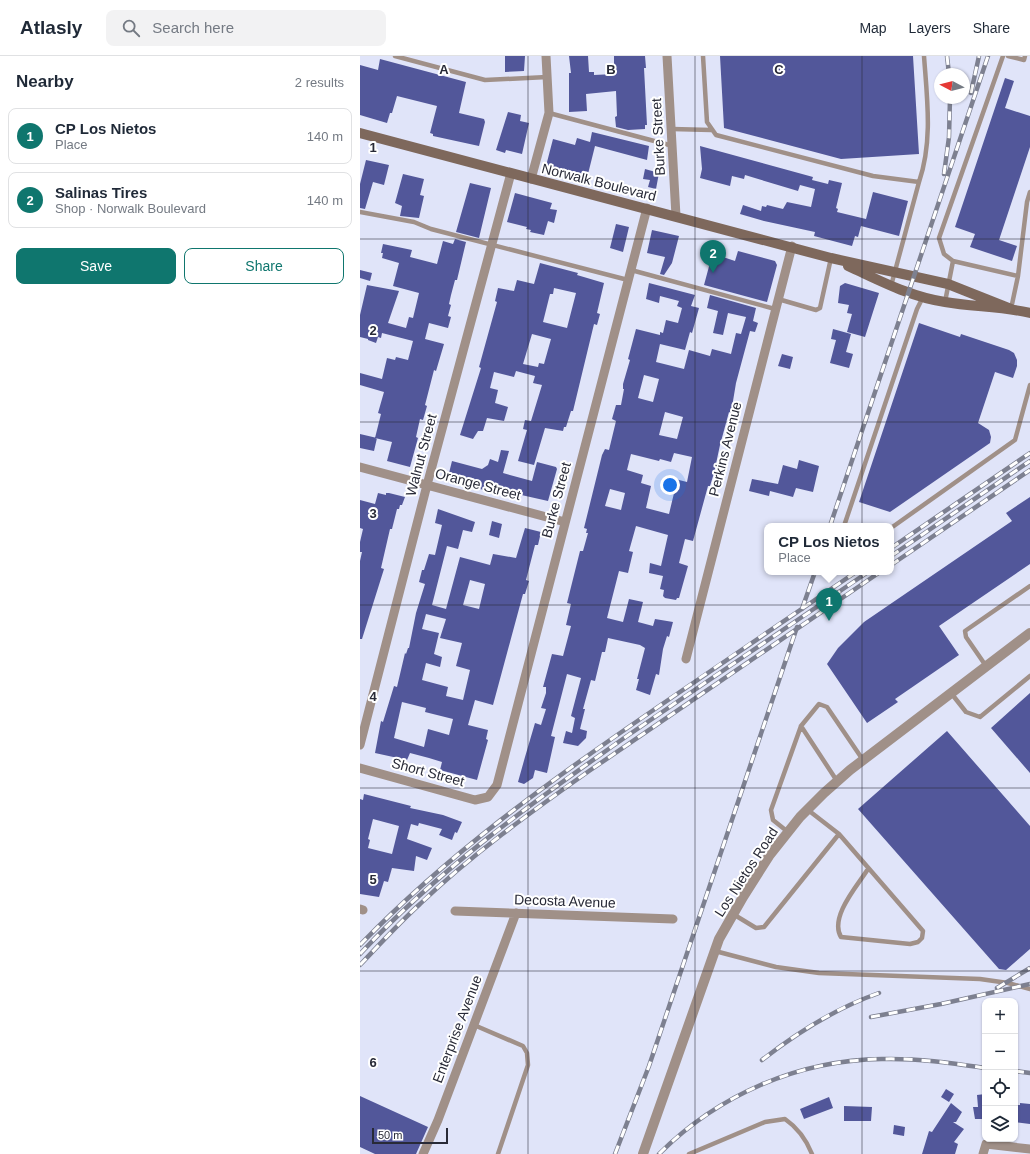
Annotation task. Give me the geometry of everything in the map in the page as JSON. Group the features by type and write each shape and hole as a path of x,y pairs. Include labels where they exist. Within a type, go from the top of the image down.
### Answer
{"main road":[{"name":"Norwalk Boulevard","path":"360,133 531,179 792,246 831,258 948,284 1011,308 1030,313"},
{"name":"Norwalk Boulevard","path":"831,258 891,286 923,297 945,302 1011,308"}],"street":[{"path":"531,179 549,112 546,56"},
{"name":"Burke Street","path":"667,56 676,216"},
{"name":"Walnut Street","path":"360,745 427,485 511,173"},
{"name":"Burke Street","path":"488,797 497,785 647,208"},
{"name":"Perkins Avenue","path":"686,659 792,246"},
{"name":"Orange Street","path":"360,467 565,522"},
{"name":"Los Nietos Road","path":"643,1154 715,951 733,914 769,856 808,810 837,782 863,760 1030,633"},
{"name":"Short Street","path":"360,768 475,800 488,797"},
{"name":"Decosta Avenue","path":"455,912 673,919"},
{"name":"Enterprise Avenue","path":"423,1154 438,1120 516,913"},
{"path":"983,1154 986,1144 1030,1149"}],"lane":[{"path":"395,56 485,80 547,77"},
{"path":"703,56 707,122 711,130 716,135 873,176 919,182"},
{"path":"891,286 928,149 928,109 924,56"},
{"path":"1003,56 939,238 944,254 953,261 1018,276"},
{"path":"1008,56 1024,60 1025,56"},
{"path":"549,112 672,146"},
{"path":"672,129 711,130"},
{"path":"1011,308 1018,276 1027,202 1030,192"},
{"path":"360,212 414,222 492,245 628,280"},
{"path":"631,270 777,304 816,310 820,308 831,258"},
{"path":"945,302 953,261"},
{"path":"845,523 889,388 917,308 923,297"},
{"path":"894,526 1015,440 1030,385"},
{"path":"986,666 966,637 965,631 1030,586"},
{"path":"951,693 966,712 980,717 1030,676"},
{"path":"788,832 773,820 771,810 801,726 819,704 827,707 863,760"},
{"path":"801,726 837,782"},
{"path":"808,810 839,834 868,870 923,931 922,938 918,942 910,944 841,937 838,932 841,910 868,870"},
{"path":"733,914 756,928 764,927 839,834"},
{"path":"715,951 776,967 819,973 980,979 1008,983 1030,989"},
{"path":"474,1025 523,1046 527,1054 528,1065 498,1154"},
{"path":"689,1154 765,1122 785,1119 795,1126 808,1144 812,1154"}],"building":[{"path":"505,56 525,56 524,71 505,72"},
{"path":"569,56 588,56 589,72 594,72 594,75 614,74 614,56 645,56 646,68 644,68 647,125 645,125 645,129 628,130 616,127 616,91 586,94 587,111 569,112 569,73 571,73"},
{"path":"720,56 913,56 919,154 841,159 724,128"},
{"path":"380,59 466,82 459,113 484,119 485,122 479,146 433,136 433,134 430,133 437,106 397,96 392,113 390,113 387,123 360,115 360,65 378,70"},
{"path":"1005,78 1014,81 1005,108 1030,116 1030,147 999,240 1017,246 1012,261 970,247 975,234 955,227"},
{"path":"508,112 521,115 520,121 529,123 522,154 506,150 505,153 496,150"},
{"path":"592,132 649,146 647,160 595,146 587,178 546,166 553,139 575,145 577,138 590,142"},
{"path":"700,146 813,177 812,180 828,184 829,180 842,183 836,208 838,209 837,212 866,219 873,192 908,201 899,236 861,226 858,237 855,236 852,246 814,236 815,232 764,221 740,214 743,205 761,211 762,206 766,207 767,205 783,209 787,202 811,207 815,189 800,185 798,191 745,175 744,179 732,176 730,186 700,178 702,169"},
{"path":"366,160 389,165 384,185 373,182 365,209 360,208 360,184"},
{"path":"645,169 659,173 656,189 648,187 650,180 643,179"},
{"path":"403,174 424,179 420,195 424,196 419,218 400,216 402,206 395,203"},
{"path":"470,183 491,188 479,238 456,232"},
{"path":"515,193 552,203 550,209 557,210 554,223 548,221 544,235 530,232 531,230 526,229 527,227 507,222"},
{"path":"616,224 629,227 623,252 610,248"},
{"path":"652,230 679,236 672,263 664,275 660,274 665,257 647,253"},
{"path":"455,239 466,242 457,280 455,280 449,304 451,305 448,316 451,317 448,328 429,323 425,339 444,344 436,371 434,370 425,405 427,406 423,420 420,419 416,437 418,438 410,467 387,461 392,442 375,438 381,414 378,413 384,392 360,385 360,373 382,379 387,358 395,360 396,357 408,360 413,341 382,333 381,338 378,337 376,343 360,337 360,315 367,285 399,291 388,323 406,328 409,317 413,318 419,293 393,286 399,263 382,258 383,253 381,253 383,244 412,250 410,257 437,264 443,241 453,244"},
{"path":"714,248 721,250 720,256 735,261 738,251 775,261 777,265 767,302 704,285"},
{"path":"540,263 578,273 577,275 604,283 597,313 600,314 597,325 594,324 573,411 571,411 566,427 564,427 563,431 545,428 534,465 518,461 527,430 523,429 525,420 531,421 542,385 533,383 535,376 516,371 514,377 494,372 490,388 498,390 495,403 508,407 504,421 487,418 483,431 478,431 473,439 460,435 481,368 479,367 497,302 495,301 498,288 514,291 517,280 534,284","holes":["554,288 576,293 567,328 543,322 550,294 553,294","532,334 551,339 544,364 539,363 538,367 523,364"]},
{"path":"360,270 372,273 370,281 360,278"},
{"path":"649,283 695,295 691,306 699,308 692,333 690,332 685,350 660,344 656,362 684,369 689,350 710,356 712,349 731,354 736,333 741,334 746,317 728,313 723,335 713,333 718,311 707,308 710,295 756,308 753,321 758,323 755,332 750,331 736,383 731,413 729,412 714,473 710,486 708,486 693,541 685,539 679,563 688,566 679,598 676,600 665,598 663,596 664,590 660,589 663,576 649,573 650,563 661,566 668,535 636,526 629,551 633,552 628,573 619,571 607,618 623,622 629,599 643,602 638,622 653,626 655,619 673,622 669,637 667,636 663,649 659,675 656,674 650,695 636,690 639,679 637,679 645,648 640,645 608,638 605,652 602,652 595,681 591,680 583,709 585,709 580,729 587,731 586,738 578,746 563,743 566,731 572,733 575,718 571,716 581,678 567,674 551,736 555,737 547,773 535,770 533,778 524,784 518,782 535,723 541,725 546,709 541,708 546,693 546,687 543,687 552,654 563,656 571,626 566,625 571,604 567,603 580,551 583,551 588,533 586,533 587,529 584,528 602,455 605,449 609,450 616,421 612,419 616,405 621,405 624,389 623,384 630,360 628,359 636,329 660,335 660,332 663,333 666,320 678,323 682,308 677,306 679,301 660,296 659,303 646,299","holes":["644,375 659,379 653,402 638,398","665,412 683,417 677,439 659,435","674,453 692,457 687,482 667,477 665,486 675,489 669,514 646,508 651,486 641,483 643,475 627,470 631,454 659,461 660,459 671,462","610,489 625,493 621,510 605,506"]},
{"path":"845,283 879,293 865,337 847,332 852,314 847,313 849,305 838,303 840,286"},
{"path":"919,323 960,337 961,334 1009,350 1014,353 1017,360 1017,366 1013,378 995,372 978,423 989,430 991,437 990,443 890,512 859,502"},
{"path":"833,329 851,334 846,352 853,354 849,368 830,363 836,340 831,339"},
{"path":"782,354 793,357 790,369 778,366"},
{"path":"360,434 377,438 374,451 360,448"},
{"path":"501,450 509,451 503,473 532,481 537,462 556,467 557,469 548,501 499,490 498,493 447,481 452,461 482,469 488,465 490,459 498,462"},
{"path":"799,460 819,466 813,492 796,488 793,497 770,491 769,496 749,491 752,479 778,484 783,465 797,469"},
{"path":"378,493 386,495 386,493 389,493 405,497 402,505 400,505 399,509 397,509 392,529 390,529 381,568 384,569 362,639 360,639 360,561 362,552 360,552 360,542 363,529 360,528 360,500 375,504"},
{"path":"1030,497 1030,564 939,626 959,655 895,699 898,702 867,723 827,664 838,648 864,622 1012,521 1006,513"},
{"path":"438,509 475,522 472,532 463,530 458,549 447,546 432,605 446,609 460,557 490,565 493,554 516,558 525,528 541,532 538,545 535,545 526,580 529,581 525,594 523,594 493,705 475,700 468,725 488,730 486,739 488,740 477,780 440,770 442,762 429,758 410,753 407,760 375,753 381,721 383,722 394,686 397,687 405,653 406,654 409,648 416,613 425,584 419,582 422,570 424,570 429,554 435,555 442,525 435,523","holes":["470,580 485,584 479,609 463,605","426,614 446,619 440,638 462,643 456,666 470,670 463,700 446,696 448,687 422,680 426,663 440,667 442,657 434,654 439,633 422,629","402,702 426,708 425,712 453,719 449,735 428,729 424,747 394,738"]},
{"path":"492,521 502,524 499,538 489,535"},
{"path":"1030,693 1030,773 991,728"},
{"path":"947,731 1030,826 1030,949 1006,970 999,969 858,809"},
{"path":"364,794 411,806 410,808 443,815 462,822 457,833 455,832 452,840 439,835 442,829 419,823 418,826 411,824 407,839 432,848 427,860 416,856 414,871 392,868 388,882 384,881 379,897 360,894 360,799 363,800","holes":["373,819 399,826 392,854 368,848 370,840 368,839"]},
{"path":"946,1089 954,1094 949,1102 941,1097"},
{"path":"982,1094 982,1119 975,1119 973,1107 978,1107 977,1095"},
{"path":"360,1096 428,1127 416,1154 375,1154 360,1147"},
{"path":"829,1097 833,1108 804,1119 800,1109"},
{"path":"951,1103 962,1112 956,1122 953,1122 964,1129 954,1142 958,1144 955,1154 922,1154 929,1131 932,1132"},
{"path":"1020,1103 1030,1104 1030,1124 1018,1122 1018,1105 1020,1105"},
{"path":"844,1106 872,1107 871,1121 844,1121"},
{"path":"894,1125 905,1127 904,1136 893,1134"}],"railway":[{"path":"947,56 948,68"},
{"path":"971,93 979,56"},
{"path":"831,523 988,56"},
{"path":"944,174 949,137 950,104"},
{"path":"894,546 1030,453"},
{"path":"894,554 1030,461"},
{"path":"894,563 1030,470"},
{"path":"802,609 814,575"},
{"path":"360,945 428,880 463,850 537,793 728,658 852,575"},
{"path":"360,954 422,893 454,865 522,812 627,736 864,575"},
{"path":"360,965 440,886 502,834 589,771 876,575"},
{"path":"615,1154 649,1066 797,627"},
{"path":"997,988 1030,968"},
{"path":"871,1017 941,1004 1030,984"},
{"path":"762,1060 804,1030 833,1013 879,993"},
{"path":"659,1154 682,1133 707,1114 733,1098 790,1074 820,1066 851,1061 882,1059 934,1061 982,1068"},
{"path":"1018,1071 1030,1073"}],"place":[{"name":"Salinas Tires","path":"713,273"},
{"name":"CP Los Nietos","path":"829,621"}]}
